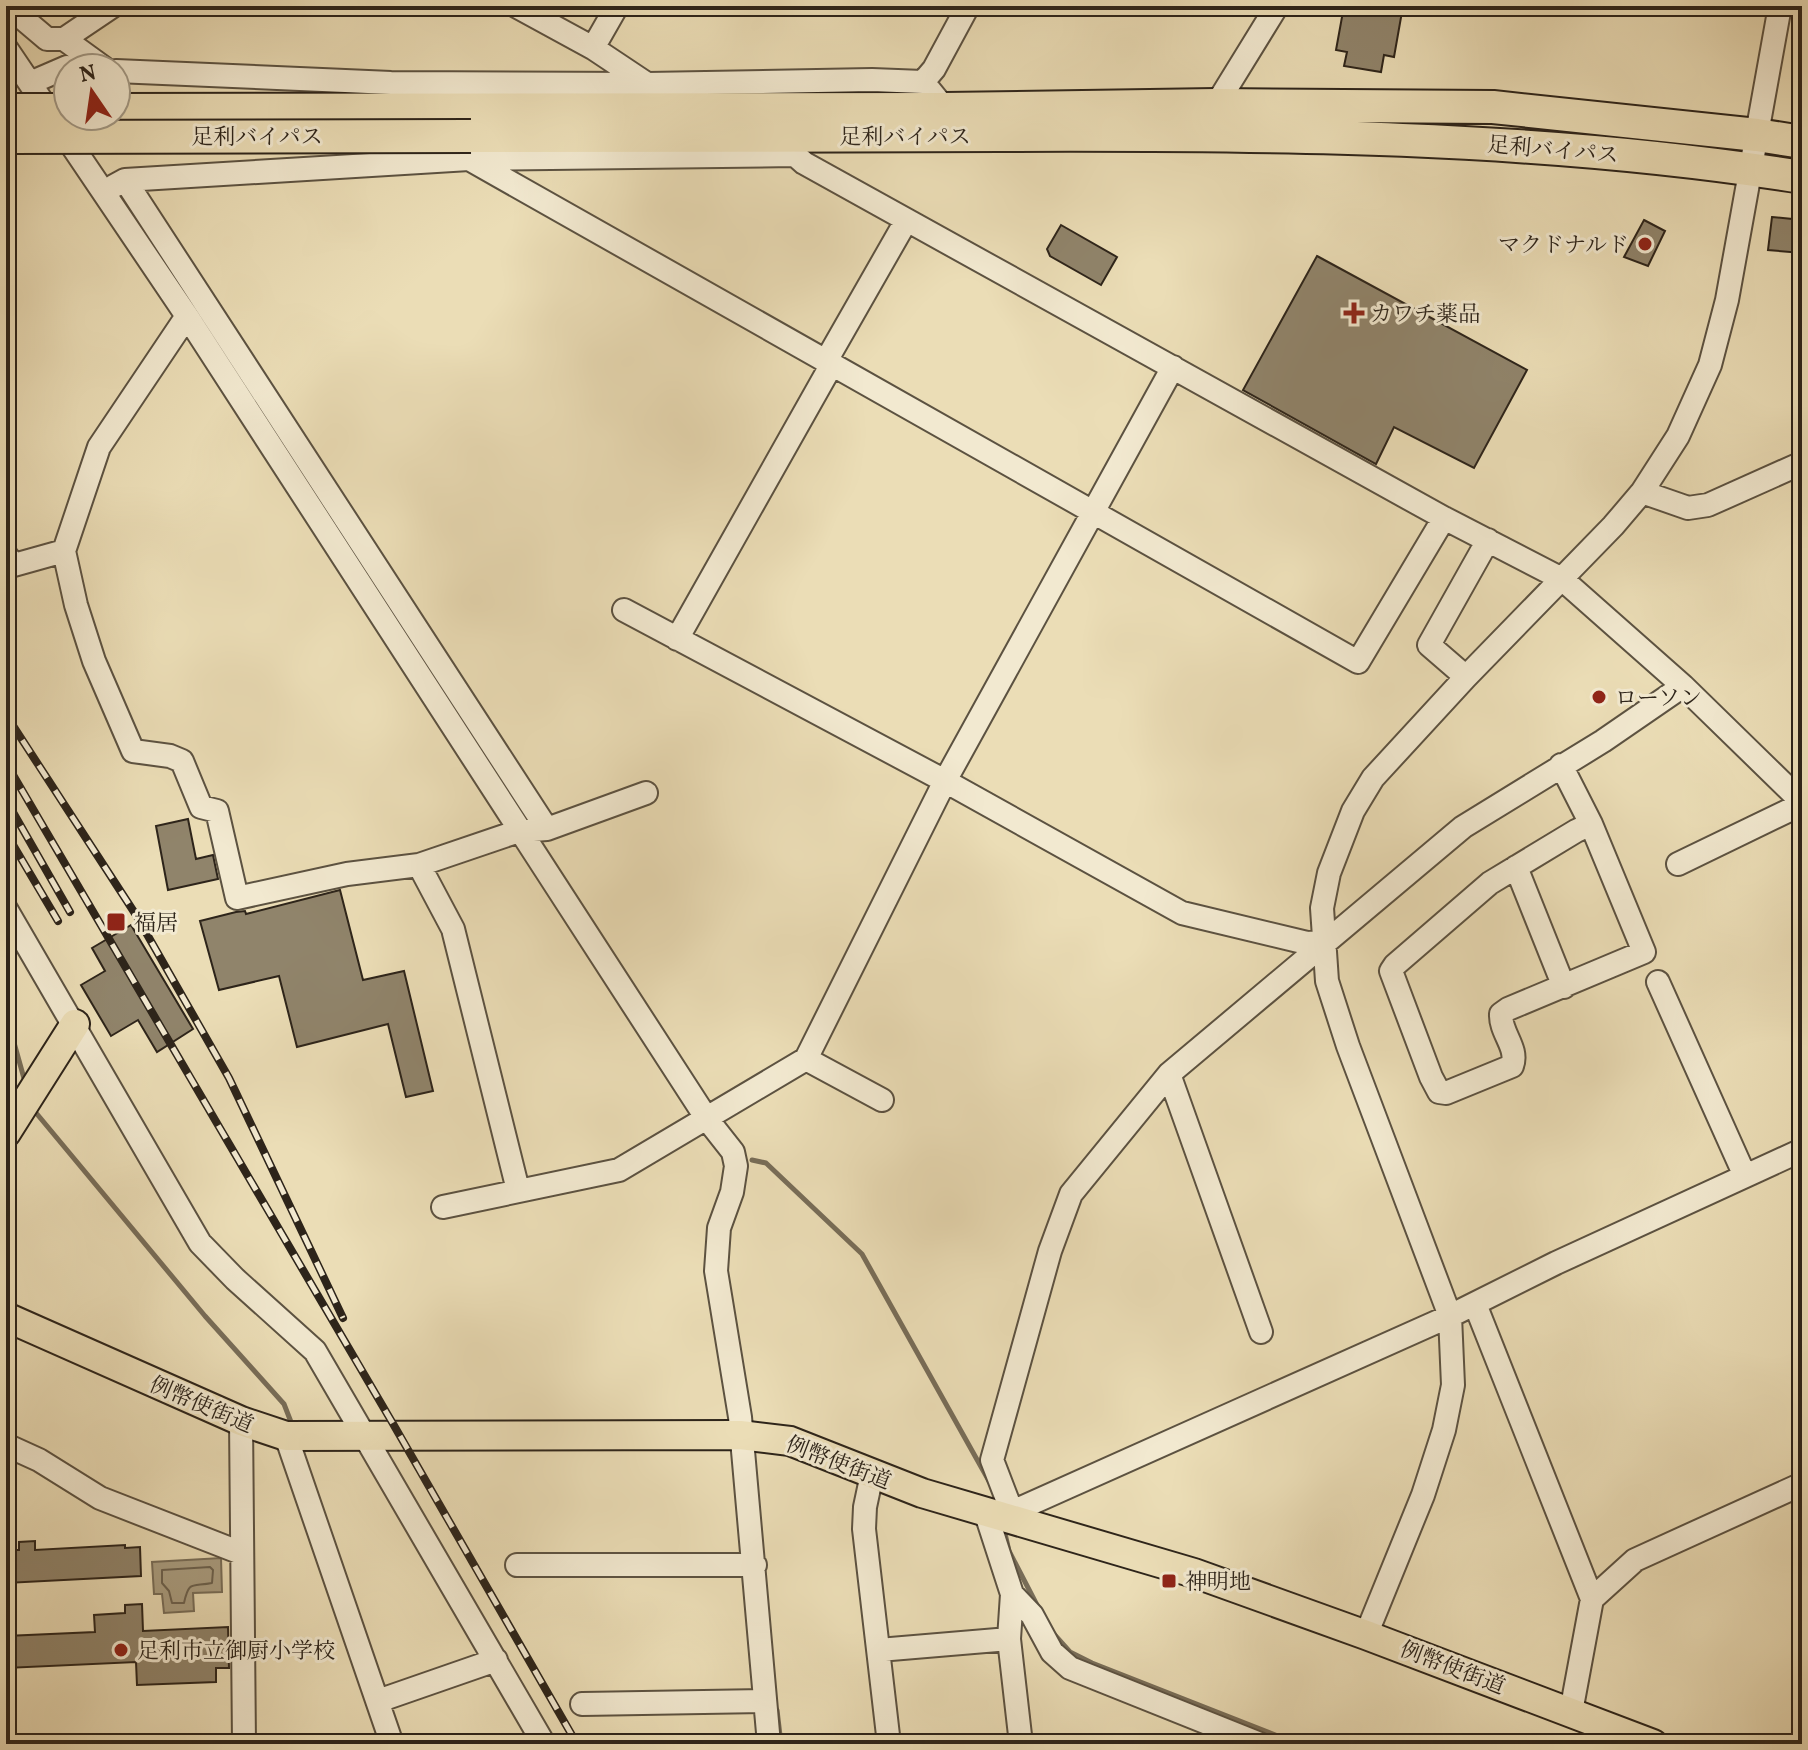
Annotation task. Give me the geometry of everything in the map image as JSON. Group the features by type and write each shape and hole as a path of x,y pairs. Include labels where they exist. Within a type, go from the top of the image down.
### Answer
{"highway":[{"name":"足利バイパス","path":"6,137 471,135 945,109 1216,105 1493,107 1802,142"},
{"path":"6,110 52,113"},
{"name":"足利バイパス","path":"132,111 471,135 797,146 1275,136 1481,143 1751,169 1802,177"}],"main road":[{"path":"6,1133 75,1024"},
{"name":"例幣使街道","path":"9,1327 241,1421 286,1436 740,1435 790,1441 922,1493 997,1512 1194,1573 1571,1712 1610,1736 1653,1744"}],"street":[{"path":"8,6 47,39 64,39 113,6"},
{"path":"516,6 593,48 647,84"},
{"path":"593,48 617,6"},
{"path":"923,82 934,69 968,6"},
{"path":"1216,105 1277,6"},
{"path":"1366,1635 1423,1495 1444,1430 1453,1385 1450,1316 1348,1046 1327,981 1322,908 1329,873 1353,811 1373,778 1642,492 1678,436 1710,365 1727,300 1780,6"},
{"path":"64,39 82,52"},
{"path":"6,48 30,83 52,106"},
{"path":"132,72 391,83 923,82 945,109"},
{"path":"30,83 52,73"},
{"path":"6,155 52,119"},
{"path":"70,132 104,191 519,831 707,1119 733,1152 736,1166 732,1192 719,1228 716,1271 740,1417 769,1744"},
{"path":"104,191 125,180 471,135 829,362 1092,514 1358,662 1444,518"},
{"path":"797,146 804,163 906,221 1444,518 1562,579 1683,686 1802,803 1678,864"},
{"path":"125,180 547,829"},
{"path":"677,639 906,221"},
{"path":"187,316 99,447 64,551 76,605 94,661 133,751 170,756 182,761 201,807 217,811 237,898 347,874 419,865 519,831 547,829 646,793"},
{"path":"443,1207 619,1170 806,1059 945,781 1173,367"},
{"path":"1642,492 1688,508 1708,505 1802,463"},
{"path":"1466,677 1429,645 1488,540"},
{"path":"6,555 14,565 64,551"},
{"path":"624,610 945,781 1182,913 1307,943 1324,942"},
{"path":"1021,1744 1009,1639 1012,1594 997,1512 992,1460 1050,1251 1071,1194 1169,1074 1324,942 1463,827 1603,741 1683,686"},
{"path":"1561,765 1591,824 1644,952 1501,1014 1500,1020 1515,1058 1512,1066 1446,1093 1439,1092 1391,971 1481,889 1591,824"},
{"path":"419,865 453,929 518,1190"},
{"path":"1516,867 1564,987"},
{"path":"6,909 200,1243 315,1351 544,1744"},
{"path":"1658,982 1745,1176"},
{"path":"806,1059 882,1100"},
{"path":"1169,1074 1261,1332"},
{"path":"997,1512 1450,1316 1556,1263 1802,1150"},
{"path":"1475,1304 1592,1599 1571,1712"},
{"path":"241,1421 244,1744"},
{"path":"286,1436 392,1744"},
{"path":"6,1445 39,1460 100,1498 241,1553"},
{"path":"872,1474 864,1529 889,1744"},
{"path":"1592,1599 1635,1560 1802,1484"},
{"path":"517,1565 755,1565"},
{"path":"1012,1594 1032,1615 1052,1652 1070,1668 1260,1744"},
{"path":"879,1650 1009,1639"},
{"path":"378,1701 496,1660"},
{"path":"582,1704 764,1701"}],"water":[{"path":"221,1558 222,1592 193,1593 194,1611 164,1613 162,1594 154,1594 152,1562"}],"building":[{"path":"1344,6 1403,6 1394,57 1384,55 1381,72 1344,66 1347,52 1336,50"},
{"path":"1772,217 1802,220 1802,253 1768,250"},
{"name":"マクドナルド","path":"1644,220 1665,231 1648,266 1624,257"},
{"path":"1061,225 1117,257 1101,285 1050,256 1047,249"},
{"name":"カワチ薬品","path":"1317,256 1527,370 1474,468 1394,427 1376,464 1243,390"},
{"path":"188,819 196,859 213,855 218,879 168,890 156,826"},
{"path":"340,890 363,980 404,971 433,1091 406,1097 388,1024 297,1047 279,976 219,990 200,921 236,912 245,911 246,914"},
{"path":"131,925 193,1029 157,1052 138,1020 111,1036 81,985 105,971 92,948"},
{"path":"35,1541 35,1550 125,1545 125,1548 140,1547 141,1576 6,1583 6,1550 19,1550 19,1542"},
{"path":"142,1604 143,1631 228,1627 229,1668 216,1668 216,1682 137,1685 136,1662 6,1668 6,1636 95,1632 94,1615 125,1613 125,1605"}],"waterway":[{"path":"6,1014 25,1082"},
{"path":"32,1108 205,1316 284,1404 291,1422"},
{"path":"752,1160 766,1163 862,1254 989,1481"},
{"path":"1004,1529 1009,1551 1038,1607"},
{"path":"1053,1633 1070,1652 1092,1663 1298,1744"},
{"path":"777,1710 781,1744"}],"railway":[{"path":"6,715 136,915 229,1078 343,1318"},
{"path":"6,763 577,1744"},
{"path":"6,800 70,912"},
{"path":"6,833 58,921"}],"place":[{"name":"マクドナルド","path":"1645,244"},
{"name":"カワチ薬品","path":"1354,313"},
{"name":"ローソン","path":"1599,697"},
{"name":"福居","path":"116,922"},
{"name":"神明地","path":"1169,1581"},
{"name":"足利市立御厨小学校","path":"121,1650"}]}
